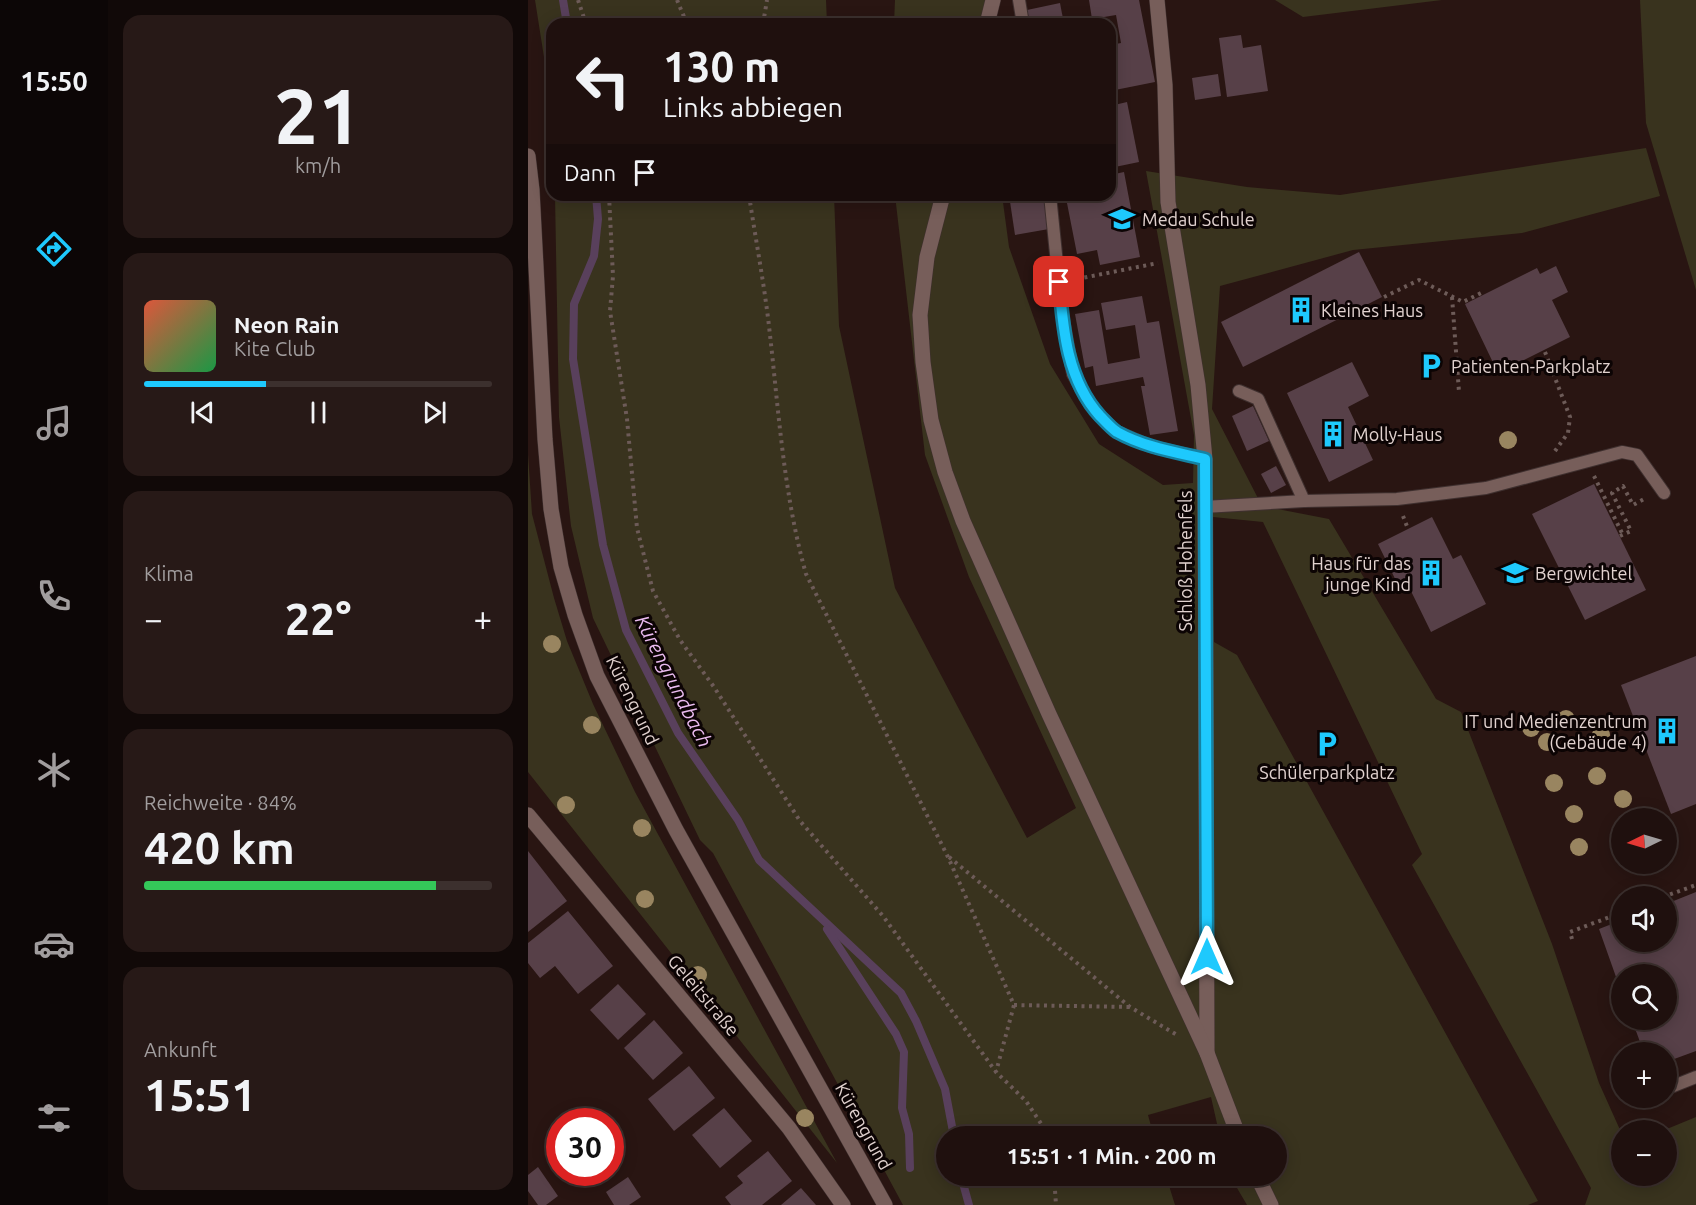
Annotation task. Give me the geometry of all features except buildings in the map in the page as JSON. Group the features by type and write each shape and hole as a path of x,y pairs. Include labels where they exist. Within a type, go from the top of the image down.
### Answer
{"street":[{"path":"988,18 993,0"},
{"name":"Schloß Hohenfels","path":"1157,0 1165,86 1168,202 1198,385 1205,459 1207,1053"},
{"name":"Kürengrund","path":"528,156 551,509 561,567 575,615 597,676 676,830 885,1205"},
{"name":"Schloß Hohenfels","path":"941,201 927,257 920,315 923,362 931,420 945,472 963,521 1045,704 1207,1053 1235,1126"},
{"name":"Geleitstraße","path":"528,815 789,1128 843,1205"},
{"path":"1262,1186 1271,1205"}],"lane":[{"path":"1019,0 1022,18"},
{"path":"1051,201 1062,313 1073,374 1091,406 1115,431 1150,446 1205,459"},
{"path":"1239,390 1258,399 1304,501"},
{"path":"1204,507 1304,501 1397,499 1486,488 1622,452 1637,455 1658,494"},
{"path":"1677,1085 1696,1077"}],"path":[{"path":"578,0 584,18"},
{"path":"677,0 684,18"},
{"path":"764,18 767,0"},
{"path":"609,201 613,276 610,311 627,419 637,528 653,591 680,640 714,687 800,821 883,916 996,1072 1026,1101 1043,1126"},
{"path":"749,201 770,331 794,535 806,574 948,857 1014,1005 996,1072"},
{"path":"1059,282 1177,259"},
{"path":"1384,297 1419,280 1463,302 1481,293"},
{"path":"1452,296 1459,392"},
{"path":"1537,476 1568,433 1570,417 1545,352"},
{"path":"1599,486 1622,535 1631,531 1612,493 1623,486 1633,505 1658,494"},
{"path":"948,857 1130,1007 1178,1036"},
{"path":"1677,892 1696,885"},
{"path":"1572,939 1570,932 1611,917"},
{"path":"1014,1005 1130,1007"},
{"path":"1055,1186 1056,1205"}],"shaded area":[{"path":"535,0 826,0 827,18 546,18 546,70"},
{"path":"895,0 992,0 996,18 894,18"},
{"path":"1275,0 1442,0 1303,17"},
{"path":"1640,0 1696,0 1696,290 1646,123"},
{"path":"1646,148 1660,196 1522,233 1353,250 1220,286 1212,409 1262,506 1329,519 1436,699 1461,712 1552,944 1599,1083 1616,1120 1611,1120 1611,1186 1677,1186 1677,1125 1696,1117 1696,1205 1585,1205 1591,1188 1412,865 1422,854 1263,522 1213,517 1214,642 1237,655 1538,1201 1528,1205 1247,1205 1236,1186 1287,1186 1287,1126 1218,1126 1211,1097 1148,1115 1151,1126 936,1126 936,1186 1169,1186 1175,1205 903,1205 713,853 700,840 593,618 571,526 559,417 555,201 834,201 839,326 895,588 1027,838 1076,808 969,577 925,455 896,201 1003,201 1009,247 1050,364 1099,444 1163,485 1193,483 1194,435 1146,171 1247,187 1340,195"},
{"path":"528,454 532,514 567,641 593,704 635,792 837,1163 528,772"}],"waterway":[{"name":"Kürengrundbach","path":"563,0 566,18"},
{"name":"Kürengrundbach","path":"596,201 598,219 594,256 574,304 573,359 603,545 626,630 678,733 738,820 759,860 901,993 916,1021 945,1089 952,1126"},
{"path":"827,929 896,1034 904,1052 902,1108 909,1134 910,1168"},
{"name":"Kürengrundbach","path":"964,1186 969,1205"}],"place":[{"name":"Medau Schule","path":"1122,219"},
{"name":"Kleines Haus","path":"1301,310"},
{"name":"Patienten-Parkplatz","path":"1431,366"},
{"name":"Molly-Haus","path":"1333,434"},
{"name":"Haus für das junge Kind","path":"1431,573"},
{"name":"Bergwichtel","path":"1515,573"},
{"name":"IT und Medienzentrum (Gebäude 4)","path":"1667,731"},
{"name":"Schülerparkplatz","path":"1327,744"}],"route":[{"path":"1059,282 1073,374 1091,406 1115,431 1150,446 1205,459 1207,957"}]}
